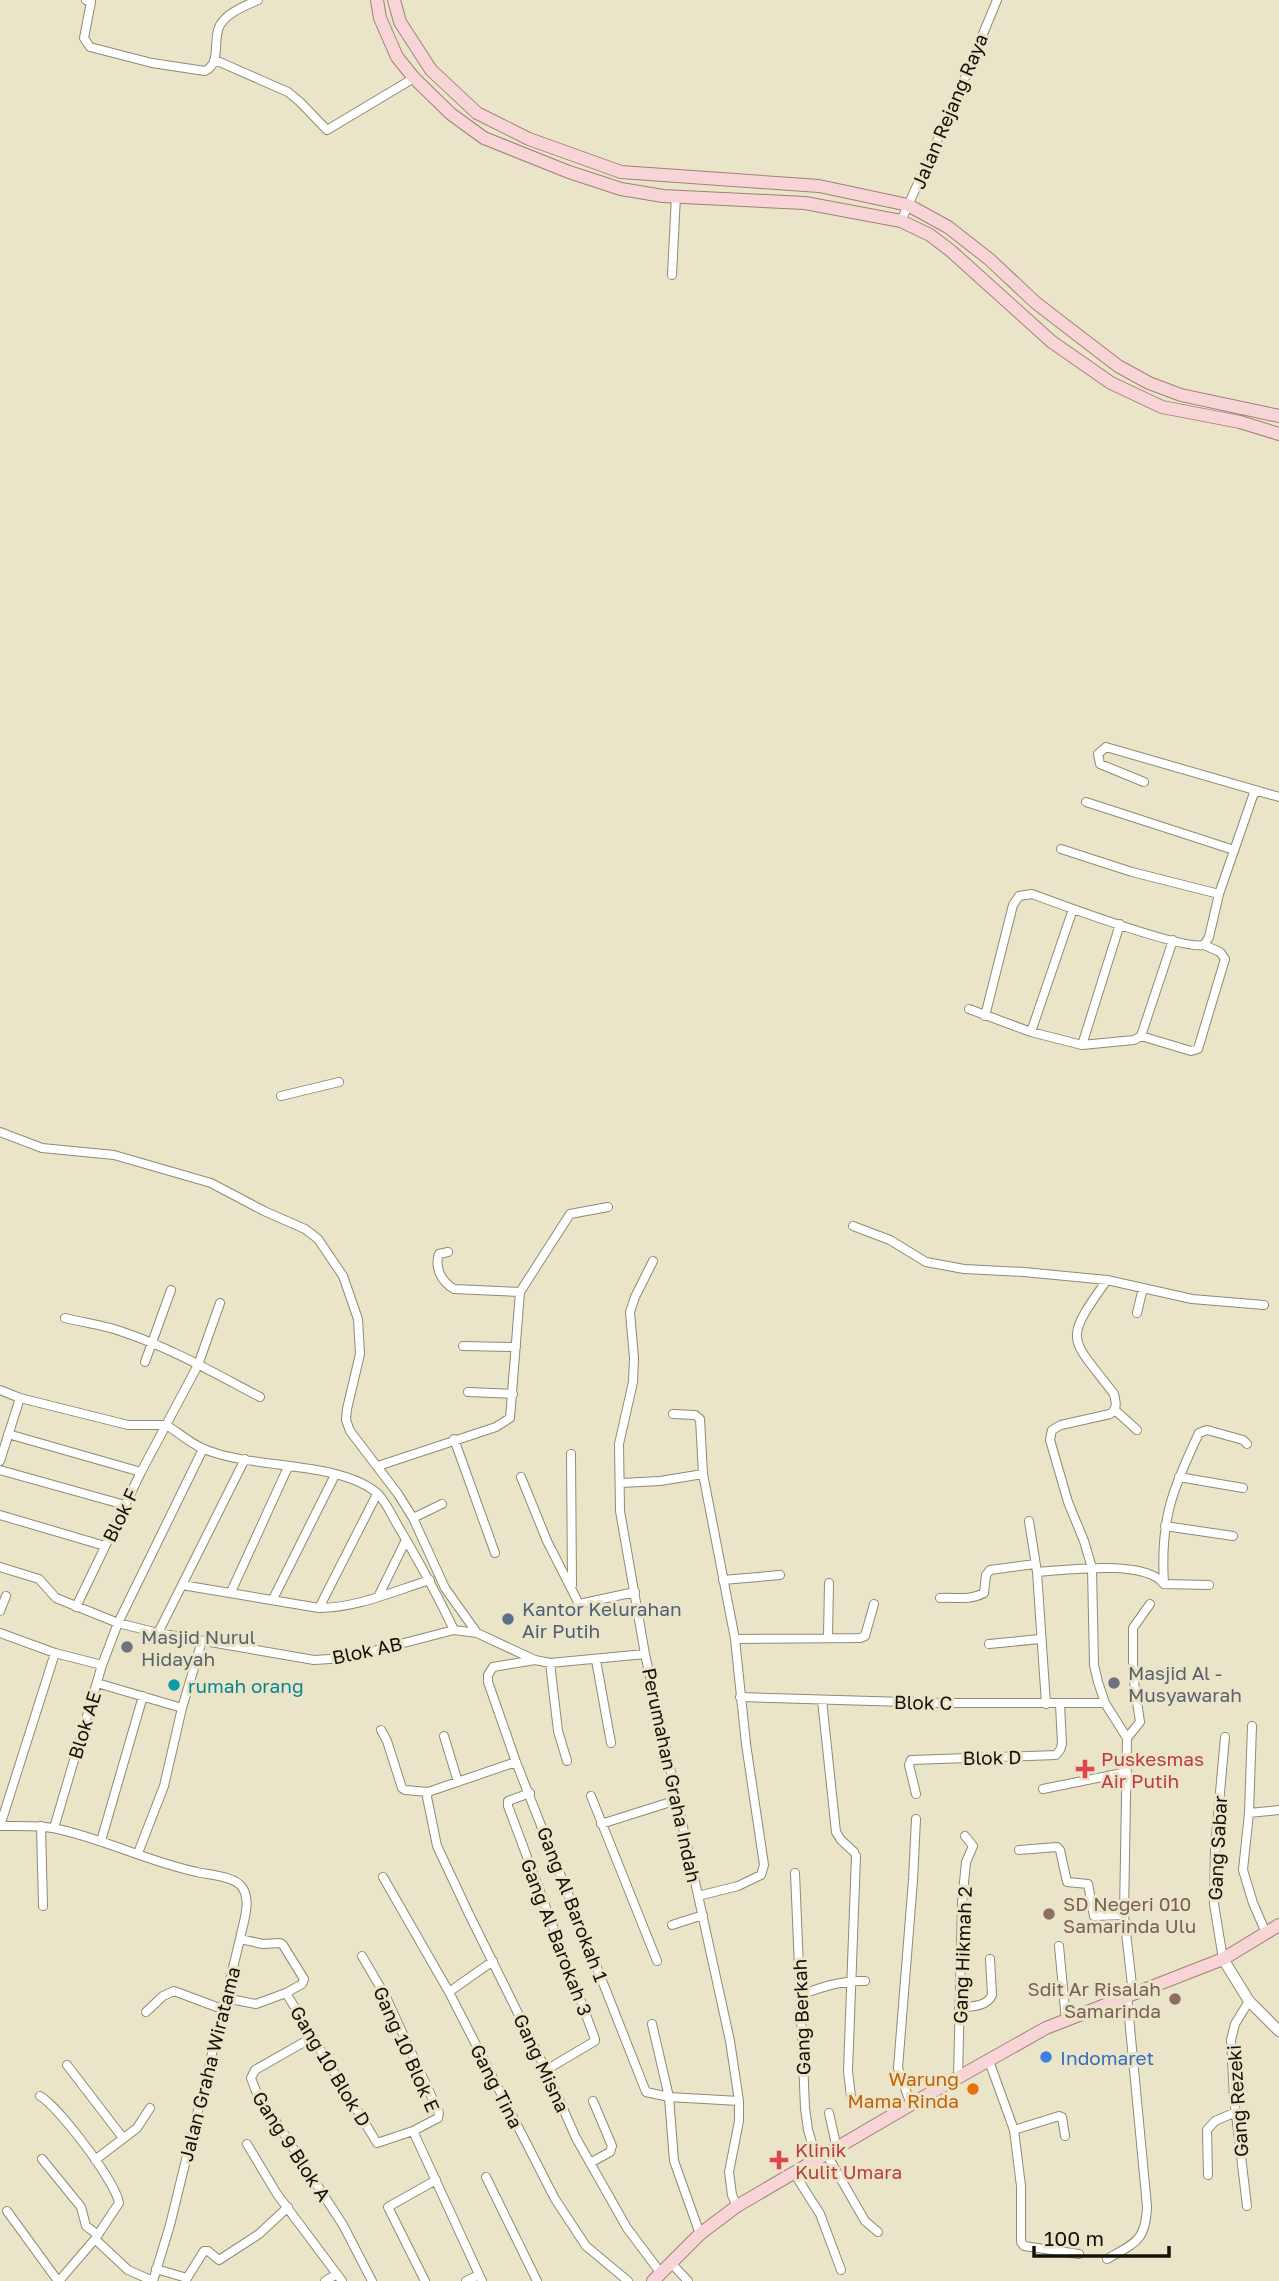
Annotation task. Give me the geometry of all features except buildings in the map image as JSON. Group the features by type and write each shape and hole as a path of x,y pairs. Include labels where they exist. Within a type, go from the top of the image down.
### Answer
{"main road":[{"path":"377,0 387,39 397,57 414,78 451,114 484,138 621,189 676,197 805,203 901,221 930,235 951,251 1052,342 1111,383 1162,407 1240,422 1279,434"},
{"path":"394,0 400,22 431,70 477,113 529,139 621,172 819,186 908,205 929,215 963,239 989,259 1036,303 1118,366 1149,383 1181,395 1279,416"},
{"path":"657,2277 700,2234 737,2206 1046,2028 1223,1959 1279,1925"},
{"path":"1223,1959 1249,2001 1279,2031"}],"street":[{"path":"89,1 85,42 90,47 152,64 205,71 215,60 216,34 221,24 236,10 258,0"},
{"name":"Jalan Rejang Raya","path":"901,221 997,0"},
{"path":"215,60 288,92 327,130 414,78"},
{"path":"672,275 676,197"},
{"path":"1144,782 1100,764 1098,754 1106,747 1279,797"},
{"path":"985,1016 1013,905 1019,896 1032,894 1120,924 1198,946 1207,941 1219,894 1255,790"},
{"path":"1086,802 1234,850"},
{"path":"1061,849 1132,872 1219,894"},
{"path":"1031,1032 1073,909"},
{"path":"1082,1045 1120,924"},
{"path":"969,1009 1031,1032 1082,1045 1134,1040 1141,1036 1173,940"},
{"path":"1141,1036 1191,1051 1198,1049 1225,959 1207,941"},
{"path":"281,1096 339,1082"},
{"path":"0,1132 42,1149 114,1155 220,1186 264,1211 305,1229 318,1239 335,1262 358,1318 360,1354 346,1420 354,1439 377,1466 413,1518 446,1587 477,1633"},
{"path":"377,1466 505,1423 510,1418 520,1292 570,1214 608,1208"},
{"path":"853,1226 890,1240 926,1262 964,1269 1107,1280 1216,1303 1264,1305"},
{"path":"448,1252 439,1254 437,1263 440,1275 448,1286 454,1289 520,1292"},
{"path":"645,1654 620,1511 619,1444 634,1372 630,1312 653,1261"},
{"path":"1107,1280 1082,1315 1076,1330 1076,1342 1114,1394 1117,1404 1115,1410 1110,1414 1061,1425 1052,1430 1050,1440 1068,1502 1092,1568 1094,1665 1105,1703 1126,1738 1124,1915 1147,2223 1144,2234 1136,2243 1107,2259"},
{"path":"1137,1313 1143,1288"},
{"path":"145,1362 171,1290"},
{"name":"Blok F","path":"76,1607 141,1472 198,1364 220,1303"},
{"path":"65,1318 122,1331 198,1364 260,1397"},
{"path":"463,1346 516,1347"},
{"path":"0,1390 20,1398 128,1425 166,1425 202,1449 245,1460 288,1468 307,1468 352,1479 377,1494 430,1580 454,1630"},
{"path":"468,1392 513,1394"},
{"path":"0,1461 20,1398"},
{"path":"1115,1410 1137,1430"},
{"path":"673,1415 698,1416 703,1474 734,1639 763,1869 761,1875 738,1886 698,1896"},
{"path":"1164,1584 1163,1536 1170,1501 1199,1433 1203,1431 1243,1440 1247,1444"},
{"path":"8,1434 141,1472"},
{"path":"454,1439 495,1553"},
{"name":"Blok AE","path":"54,1828 102,1665 118,1623 202,1449"},
{"path":"571,1454 571,1587"},
{"path":"158,1633 245,1460"},
{"path":"231,1592 288,1468"},
{"path":"0,1470 125,1505"},
{"path":"621,1483 660,1481 703,1474"},
{"path":"272,1599 335,1475"},
{"path":"522,1476 547,1541 577,1600 583,1604 635,1592"},
{"path":"1179,1477 1243,1488"},
{"path":"319,1608 377,1494"},
{"path":"413,1518 442,1504"},
{"path":"0,1515 105,1546"},
{"path":"1029,1521 1036,1568 1045,1704"},
{"path":"1165,1526 1233,1536"},
{"path":"379,1595 406,1540"},
{"name":"Blok AB","path":"0,1567 39,1579 57,1598 118,1623 158,1633 314,1660 346,1658 454,1630"},
{"path":"940,1598 966,1599 984,1593 986,1575 990,1570 1125,1568 1158,1576 1164,1584"},
{"path":"723,1580 780,1575"},
{"path":"182,1585 319,1608 353,1605 430,1580"},
{"path":"828,1637 829,1583"},
{"path":"1164,1584 1209,1585"},
{"path":"0,1611 6,1596"},
{"path":"734,1639 860,1638 865,1636 874,1604"},
{"path":"1126,1738 1140,1721 1133,1675 1133,1628 1150,1604"},
{"name":"Perumahan Graha Indah","path":"454,1630 477,1633 536,1660 550,1663 645,1654 730,2041 739,2101 739,2121 729,2172 732,2194 737,2206"},
{"path":"0,1633 55,1653 102,1665"},
{"path":"989,1644 1040,1639"},
{"path":"55,1653 0,1826 54,1828 138,1853 164,1786 181,1708 202,1641"},
{"name":"Gang Al Barokah 1","path":"536,1660 493,1667 488,1675 488,1682 516,1762 646,2092 669,2097 739,2101"},
{"path":"596,1660 611,1744"},
{"path":"550,1663 558,1731 567,1760"},
{"path":"97,1683 181,1708"},
{"path":"101,1841 143,1696"},
{"name":"Blok C","path":"740,1697 1105,1703"},
{"path":"822,1700 836,1832 855,1854 848,2071 851,2097"},
{"name":"Blok D","path":"916,1794 909,1765 911,1760 1056,1755 1062,1744 1060,1704"},
{"path":"1252,1726 1249,1814 1243,1870 1266,1933"},
{"path":"381,1730 405,1790 428,1792 516,1762"},
{"path":"444,1736 458,1782"},
{"name":"Gang Sabar","path":"1223,1959 1213,1904 1225,1737"},
{"path":"1043,1788 1127,1772"},
{"name":"Gang Misna","path":"428,1792 437,1846 546,2070 576,2138 657,2277"},
{"name":"Gang Al Barokah 3","path":"530,1793 512,1798 508,1801 509,1806 595,2039 595,2042 546,2070"},
{"path":"591,1796 657,1961"},
{"path":"601,1824 677,1800"},
{"path":"1249,1814 1279,1810"},
{"path":"911,2105 898,2068 916,1819"},
{"path":"41,1826 43,1906"},
{"name":"Gang Hikmah 2","path":"958,2079 962,1903 966,1862 973,1846 965,1836"},
{"path":"1019,1850 1057,1847 1067,1882 1088,1884 1094,1916 1124,1915"},
{"name":"Jalan Graha Wiratama","path":"138,1853 183,1869 239,1883 244,1889 247,1904 170,2225 153,2281"},
{"name":"Gang Berkah","path":"796,1873 805,2108 808,2130 827,2154"},
{"name":"Gang Tina","path":"383,1877 449,1992 555,2199 586,2246 628,2281"},
{"path":"672,1925 702,1915"},
{"path":"225,1998 256,2004 303,1984 304,1979 283,1945 240,1939"},
{"path":"1059,1946 1066,2020"},
{"name":"Gang 10 Blok E","path":"362,1956 386,1997 439,2113 438,2118 413,2131"},
{"path":"959,2008 990,2000 990,1959"},
{"path":"449,1992 493,1961"},
{"path":"800,1994 850,1980 865,1981"},
{"path":"146,2012 163,1996 174,1991 222,2009"},
{"name":"Gang 10 Blok D","path":"286,1993 377,2143 413,2131"},
{"name":"Gang Rezeki","path":"1247,2206 1231,2040 1236,2024 1249,2001"},
{"path":"652,2024 669,2097 674,2161 700,2234"},
{"name":"Gang 9 Blok A","path":"313,2037 256,2070 251,2078 256,2091 343,2225 372,2281"},
{"path":"989,2061 1014,2130 1021,2186 1021,2237 1024,2246 1079,2254"},
{"path":"67,2065 123,2138"},
{"path":"7,2211 58,2281 96,2237 119,2203 117,2193 95,2160 53,2105 40,2096"},
{"path":"590,2163 610,2152 612,2146 593,2101"},
{"path":"95,2160 137,2128 150,2108"},
{"path":"1208,2175 1207,2130 1215,2121 1236,2112"},
{"path":"829,2113 827,2154 865,2221 878,2232"},
{"path":"1014,2130 1059,2116 1062,2117 1065,2136"},
{"path":"413,2131 480,2278 466,2281"},
{"path":"247,2144 261,2170 339,2278 326,2281"},
{"path":"42,2159 81,2207 86,2226 96,2237 128,2270 153,2281"},
{"path":"794,2173 820,2214 841,2270"},
{"path":"486,2177 537,2281"},
{"path":"425,2281 388,2207 436,2180"},
{"path":"156,2269 187,2278 204,2250 219,2260 259,2234 288,2207"},
{"path":"670,2262 688,2281"}],"place":[{"name":"Kantor Kelurahan Air Putih","path":"508,1619"},
{"name":"Masjid Nurul Hidayah","path":"127,1647"},
{"name":"Masjid Al - Musyawarah","path":"1114,1683"},
{"name":"rumah orang","path":"174,1685"},
{"name":"Puskesmas Air Putih","path":"1085,1769"},
{"name":"SD Negeri 010 Samarinda Ulu","path":"1049,1914"},
{"name":"Sdit Ar Risalah Samarinda","path":"1175,1999"},
{"name":"Indomaret","path":"1046,2057"},
{"name":"Warung Mama Rinda","path":"973,2089"},
{"name":"Klinik Kulit Umara","path":"779,2160"}]}
